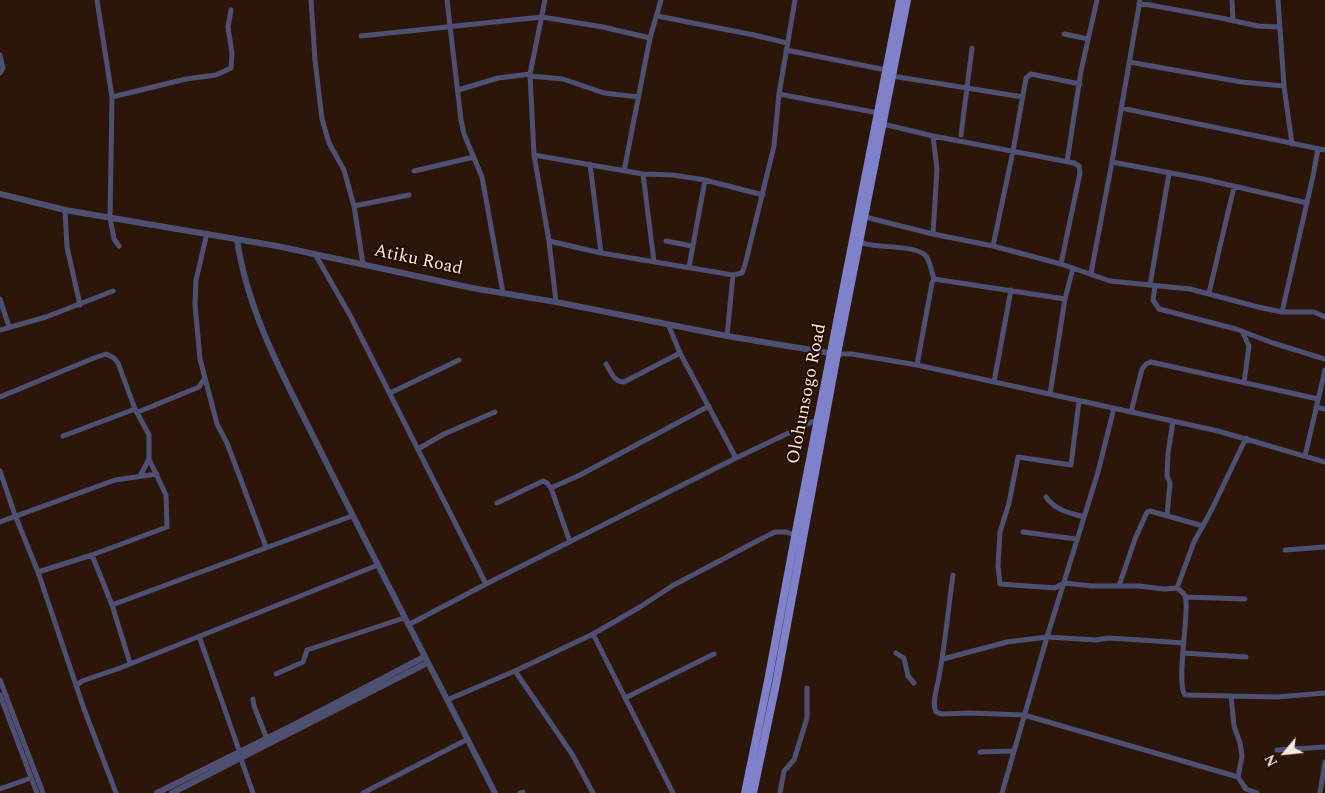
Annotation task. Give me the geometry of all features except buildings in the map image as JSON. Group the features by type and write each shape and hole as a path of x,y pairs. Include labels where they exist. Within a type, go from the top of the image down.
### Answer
{"main road":[{"name":"Olohunsogo Road","path":"753,793 757,757 795,535 818,419 860,242 883,124 900,0"},
{"name":"Olohunsogo Road","path":"745,793 757,757 776,684 878,113 907,0"}],"street":[{"path":"97,0 112,97 110,218 114,239 118,246"},
{"path":"311,0 315,60 322,119 329,144 344,170 354,206 363,264"},
{"path":"447,0 464,134 482,177 503,293"},
{"path":"545,0 530,75 534,155 549,241 556,302"},
{"path":"624,171 650,38 661,0"},
{"path":"549,241 601,253 733,275 742,272 774,146 779,94 795,0"},
{"path":"1067,162 1088,39 1097,0"},
{"path":"1232,0 1233,21"},
{"path":"1278,0 1284,86 1292,144"},
{"path":"1091,274 1139,2 1258,26 1280,27"},
{"path":"112,97 228,71 232,64 228,27 231,10"},
{"path":"657,16 788,43"},
{"path":"361,36 542,17 603,27 650,38"},
{"path":"1064,34 1088,39"},
{"path":"961,135 972,48"},
{"path":"786,50 889,73 1023,97"},
{"path":"0,55 3,68 0,73"},
{"path":"1129,62 1241,82 1284,86"},
{"path":"993,246 1026,78 1031,74 1080,84"},
{"path":"458,90 498,78 530,75 562,79 604,93 638,97"},
{"path":"779,94 878,113"},
{"path":"1121,108 1325,150"},
{"path":"883,124 933,136 1074,163 1079,166 1080,172 1061,264"},
{"path":"933,136 937,169 933,234"},
{"path":"1282,312 1318,149"},
{"path":"534,155 643,174 673,175 705,180 763,195"},
{"path":"414,171 474,157"},
{"path":"1112,162 1307,203"},
{"path":"590,164 601,253"},
{"path":"1168,173 1152,285 1153,300 1159,308 1242,331 1325,359"},
{"path":"643,174 654,262"},
{"path":"689,267 705,180"},
{"path":"1209,293 1234,188"},
{"name":"Atiku Road","path":"0,194 65,210 237,238 476,288 727,336 834,354"},
{"path":"354,206 409,195"},
{"path":"65,210 67,247 80,305"},
{"path":"865,217 933,234 993,246 1061,264 1110,281 1190,289 1282,312 1314,312 1325,317"},
{"path":"207,234 196,280 195,305 200,359 217,424 228,443 266,547"},
{"path":"237,238 248,290 261,326 286,383 425,660 495,793"},
{"path":"666,241 692,246"},
{"path":"860,242 870,246 887,246 919,252 928,259 934,279 917,365"},
{"path":"315,254 347,309 486,584"},
{"path":"1050,394 1065,299 1073,268"},
{"path":"727,336 733,275"},
{"path":"934,279 1065,299"},
{"path":"994,382 1011,290"},
{"path":"0,330 46,317 113,291"},
{"path":"0,299 9,326"},
{"path":"668,324 680,352 736,458"},
{"path":"1242,331 1249,346 1244,382"},
{"path":"1249,346 1260,338"},
{"path":"606,364 614,379 624,382 680,352"},
{"path":"0,397 106,354 111,355 118,363 148,435 149,459 166,496 167,527 92,555 38,572"},
{"path":"834,354 852,354 917,365 1079,400 1246,438 1325,462"},
{"path":"390,393 459,360"},
{"path":"1131,412 1142,370 1146,364 1151,362 1318,399"},
{"path":"1305,456 1325,370"},
{"path":"63,436 199,387 205,378"},
{"path":"199,387 210,392"},
{"path":"1079,400 1072,465 1018,457 999,540 998,566 1000,584 1055,588 1064,583 1092,586 1177,588 1186,597 1244,599"},
{"path":"551,488 580,475 709,406"},
{"path":"1316,407 1325,409"},
{"path":"1002,793 1076,539 1098,472 1114,408"},
{"path":"418,449 444,434 495,412"},
{"path":"408,625 736,458 818,419"},
{"path":"1168,516 1170,482 1167,476 1168,453 1173,421"},
{"path":"1177,588 1194,542 1246,438"},
{"path":"140,476 149,459"},
{"path":"0,471 38,572 72,676 116,793"},
{"path":"0,522 116,480 156,474"},
{"path":"497,503 543,481 547,483 551,488 570,542"},
{"path":"1046,497 1054,506 1061,510 1084,517"},
{"path":"1119,586 1146,514 1150,511 1203,526"},
{"path":"112,605 352,516"},
{"path":"447,700 594,634 672,586 775,532 786,532 795,535"},
{"path":"1023,532 1076,539"},
{"path":"1285,550 1325,547"},
{"path":"92,555 112,605 130,663"},
{"path":"76,686 82,681 378,565"},
{"path":"953,575 943,659 934,709 936,712 941,714 1024,715 1238,777 1246,789 1257,793"},
{"path":"1186,597 1186,626 1181,682 1182,692 1185,695 1277,696 1325,693"},
{"path":"276,674 303,662 307,650 404,618"},
{"path":"594,634 673,793"},
{"path":"199,636 252,793"},
{"path":"943,659 1007,642 1047,637 1096,640 1108,638 1184,643"},
{"path":"896,653 904,658 908,676 914,682"},
{"path":"1183,653 1246,656"},
{"path":"625,698 714,654"},
{"path":"157,793 240,756 267,739 425,660"},
{"path":"172,793 425,660"},
{"path":"515,671 572,754 593,793"},
{"path":"72,676 82,681"},
{"path":"0,680 43,793"},
{"path":"780,793 784,771 794,760 807,718 807,688"},
{"path":"0,695 36,793"},
{"path":"1231,696 1234,726 1242,756 1238,777"},
{"path":"253,699 267,739"},
{"path":"363,793 468,739"},
{"path":"1277,750 1325,747"},
{"path":"980,752 1014,751"},
{"path":"1320,793 1325,762"},
{"path":"0,789 31,778"}]}
